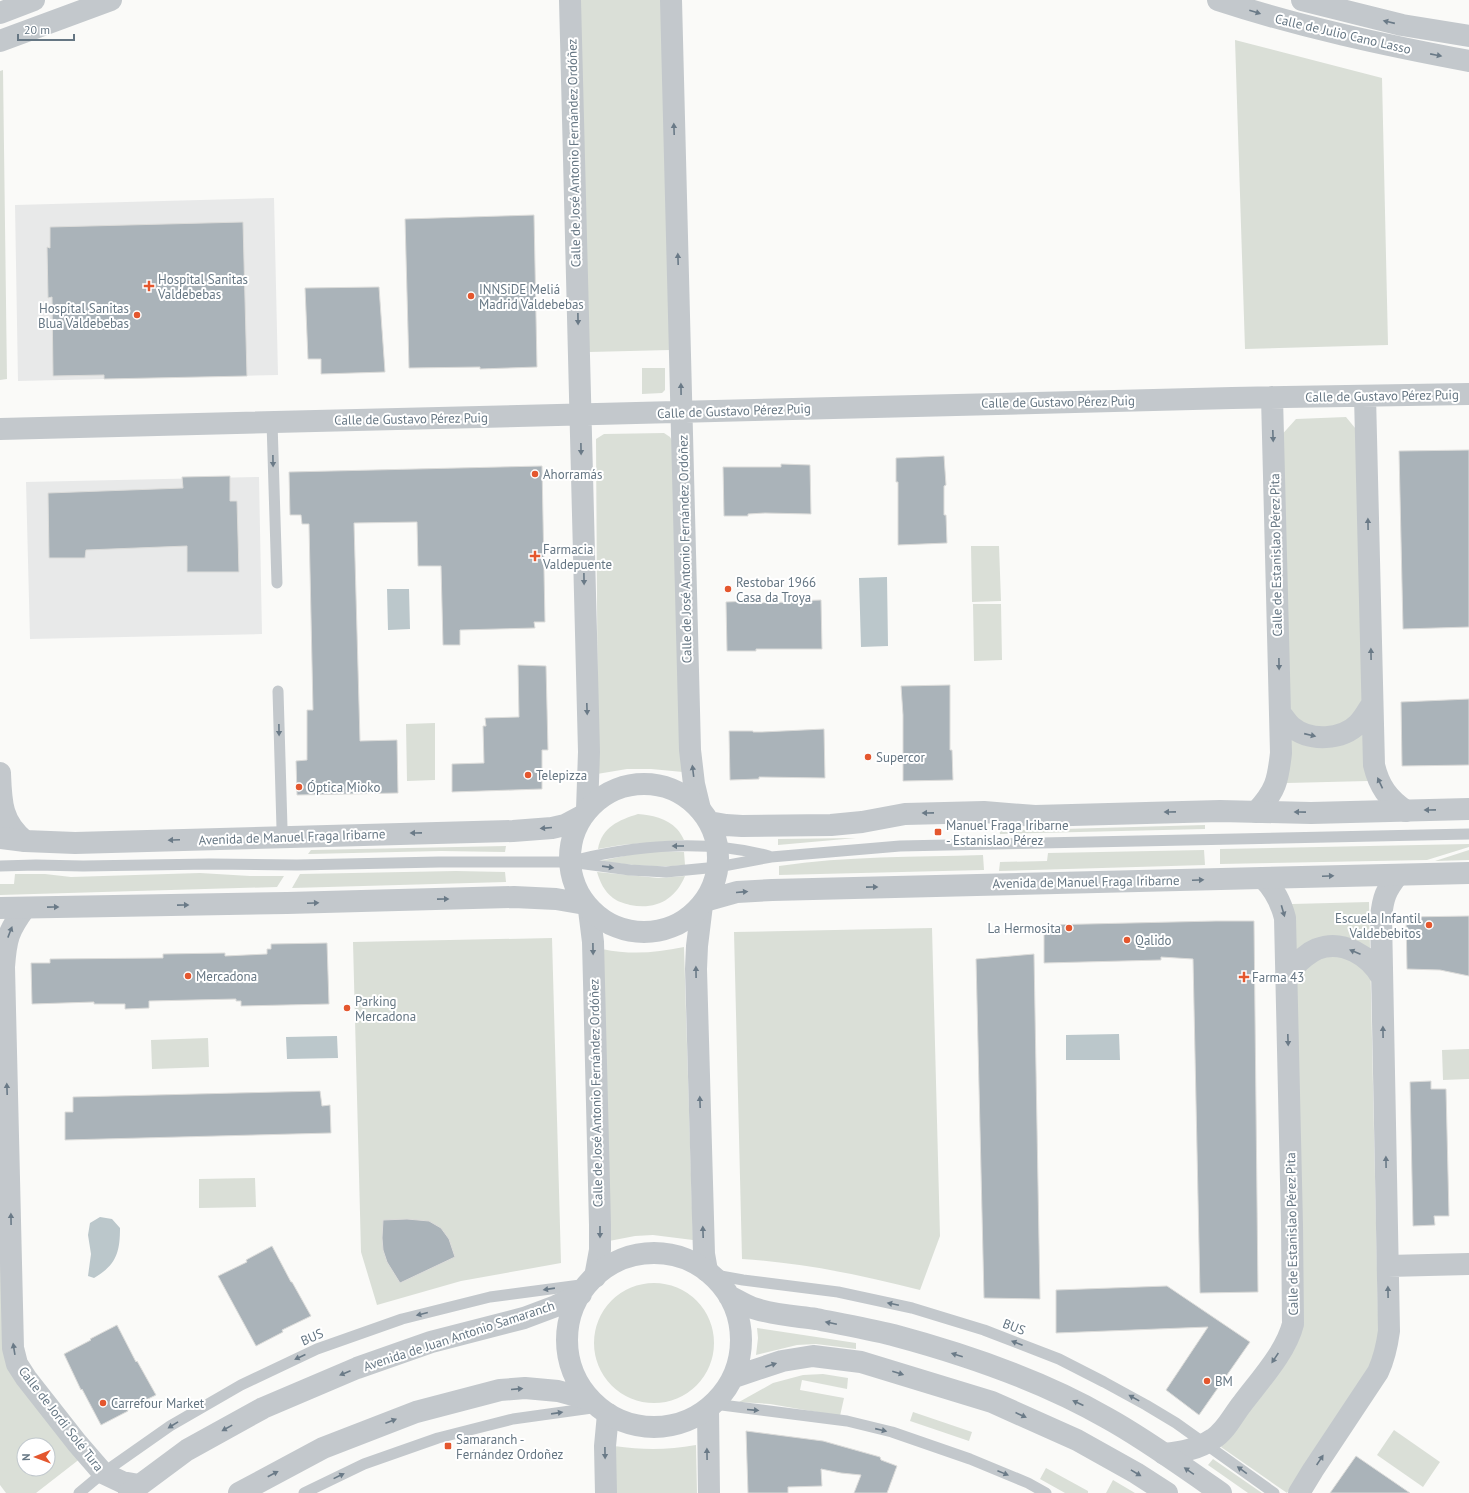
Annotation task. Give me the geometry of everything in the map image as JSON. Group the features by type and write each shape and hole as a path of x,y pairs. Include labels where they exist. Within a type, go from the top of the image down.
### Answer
{"street":[{"path":"0,13 34,0"},
{"path":"0,41 111,0"},
{"name":"Calle de José Antonio Fernández Ordóñez","path":"570,0 589,752 584,813"},
{"name":"Calle de José Antonio Fernández Ordóñez","path":"671,0 690,750 694,784 717,857"},
{"name":"Calle de Julio Cano Lasso","path":"1218,0 1334,34 1469,61"},
{"name":"Calle de Julio Cano Lasso","path":"1302,0 1402,25 1469,36"},
{"name":"Calle de Gustavo Pérez Puig","path":"0,429 1272,397 1469,394"},
{"path":"1365,396 1372,704 1376,775 1384,791 1397,805 1406,811"},
{"name":"Calle de Estanislao Pérez Pita","path":"1256,812 1269,797 1275,786 1279,773 1281,752 1272,397"},
{"path":"1280,713 1292,727 1307,735 1323,737 1335,736 1349,731 1358,724 1372,704"},
{"path":"0,772 3,812 11,829 24,841"},
{"path":"587,907 574,883 570,862 572,837 584,813 598,799 610,792 634,784 670,788 681,794 704,816 726,825 771,826 847,824 904,814 984,812 1034,816 1220,811 1310,812 1469,809"},
{"name":"Avenida de Manuel Fraga Iribarne","path":"0,838 24,841 75,843 513,831 552,828 565,825 584,813"},
{"path":"239,1493 323,1448 416,1412 500,1390 525,1388 558,1391 600,1407 624,1423 641,1427 659,1428 676,1425 692,1419 711,1407 734,1377 740,1359 742,1336 738,1319 729,1296 709,1272 704,1254 696,970 697,946 704,903 714,883 717,857"},
{"name":"Avenida de Manuel Fraga Iribarne","path":"704,903 737,892 772,890 1469,873"},
{"path":"1299,1493 1373,1381 1384,1359 1389,1331 1381,917 1382,904 1387,889 1398,875"},
{"name":"Calle de Estanislao Pérez Pita","path":"1164,1454 1193,1449 1206,1444 1222,1431 1276,1358 1288,1338 1293,1324 1285,918 1281,904 1274,889 1263,878"},
{"path":"0,908 514,897 556,899 587,907 611,925 645,934 668,929 679,924 693,914 704,903"},
{"name":"Calle de José Antonio Fernández Ordóñez","path":"587,907 593,942 600,1250 588,1285 571,1315 568,1337 570,1360 578,1381 600,1407"},
{"name":"Calle de Jordi Solé Tura","path":"25,908 14,924 6,944 2,1011 11,1211 13,1348 17,1364 26,1378 77,1443 103,1473 134,1489"},
{"path":"1286,974 1301,959 1317,949 1327,947 1342,948 1354,951 1365,957 1377,969 1382,978"},
{"name":"Avenida de Juan Antonio Samaranch","path":"134,1489 187,1450 269,1405 364,1365 431,1342 524,1318 556,1306 588,1285 615,1263 638,1255 662,1254 684,1258 709,1272"},
{"path":"1388,1266 1469,1264"},
{"path":"729,1296 752,1308 774,1314 816,1320 893,1335 970,1359 1039,1385 1084,1405 1131,1432 1221,1493"},
{"path":"734,1377 782,1361 813,1356 861,1362 992,1402 1077,1440 1136,1473 1161,1491"},
{"path":"600,1407 605,1446 606,1493"},
{"path":"709,1493 707,1437 711,1407"}],"lane":[{"path":"272,422 277,583"},
{"path":"278,691 282,828 278,837"},
{"path":"570,862 617,851 647,848 717,857 771,857 900,846 1469,834"},
{"path":"570,862 648,871 672,871 741,850 771,857"},
{"name":"Avenida de Manuel Fraga Iribarne","path":"0,866 570,862"},
{"name":"BUS","path":"709,1272 743,1280 838,1292 912,1308 984,1330 1059,1359 1156,1411 1206,1444 1274,1493"},
{"name":"BUS","path":"79,1493 103,1473 170,1426 241,1385 317,1349 402,1319 490,1297 588,1285"},
{"path":"304,1493 364,1464 438,1438 513,1419 600,1407"},
{"path":"711,1407 847,1422 892,1432 970,1459 1028,1483 1046,1493"}],"shaded area":[{"path":"580,0 662,0 670,350 589,352"},
{"path":"1235,40 1382,78 1388,345 1245,349"},
{"path":"3,70 7,379 0,380 0,71"},
{"name":"Hospital Sanitas Blua Valdebebas","path":"274,198 278,375 18,381 15,205"},
{"path":"642,368 665,368 665,390 662,393 642,394"},
{"path":"1346,417 1360,434 1368,781 1287,783 1278,439 1296,419"},
{"path":"664,433 670,437 674,444 683,772 651,769 627,769 597,774 596,439 604,434"},
{"path":"259,477 262,634 30,639 26,482"},
{"path":"971,546 999,546 1001,601 972,602"},
{"path":"887,577 888,646 861,647 859,578"},
{"path":"387,589 409,589 410,629 388,630"},
{"path":"973,604 1001,604 1002,660 974,661"},
{"path":"435,723 435,780 407,781 406,724"},
{"path":"638,814 653,816 669,822 678,830 684,840 621,845 598,849 600,841 607,830 618,822"},
{"path":"1205,825 1205,829 1000,834 999,828 1027,830"},
{"path":"856,838 778,845 778,839"},
{"path":"1469,844 1469,847 1427,860 1220,864 1220,849"},
{"path":"506,846 505,852 441,851 308,854 311,850"},
{"path":"1204,850 1205,865 999,871 1000,862 1047,861 1048,853"},
{"path":"1469,850 1469,860 1435,861"},
{"path":"658,851 684,852 685,865 642,866 600,861 633,854"},
{"path":"983,855 984,870 779,875 779,866 830,860"},
{"path":"456,871 505,872 506,882 292,888 300,874"},
{"path":"597,872 659,878 685,876 676,891 664,901 648,906 639,906 623,903 613,898 603,886"},
{"path":"200,873 250,876 284,876 277,887 0,895 0,884 14,884 15,874 45,874 71,877"},
{"path":"1369,902 1379,1361 1287,1493 1221,1447 1297,1331 1292,904"},
{"path":"932,928 940,1236 920,1290 832,1270 787,1263 742,1259 734,932"},
{"path":"552,938 561,1263 461,1281 377,1305 361,1252 353,942"},
{"path":"684,947 693,1240 653,1235 635,1236 609,1241 602,949 633,953 663,951"},
{"path":"1119,1034 1120,1060 1066,1060 1066,1035"},
{"path":"337,1036 338,1058 287,1059 286,1037"},
{"path":"208,1038 209,1067 152,1069 151,1040"},
{"path":"1469,1049 1469,1079 1443,1080 1442,1050"},
{"path":"0,1067 7,1349 81,1458 36,1493 6,1493 0,1485"},
{"path":"255,1178 256,1207 199,1208 199,1179"},
{"path":"100,1217 112,1219 120,1228 119,1245 118,1251 112,1263 94,1278 88,1276 91,1254 88,1235 90,1223"},
{"path":"654,1283 666,1284 677,1288 687,1293 696,1301 704,1310 709,1320 713,1331 713,1355 709,1366 704,1376 696,1385 687,1393 677,1398 666,1402 654,1403 642,1402 631,1398 621,1393 612,1385 604,1376 599,1366 595,1355 594,1343 595,1331 599,1320 604,1310 612,1301 621,1293 631,1288 642,1284"},
{"path":"757,1328 856,1343 856,1349 816,1344 797,1345 756,1355 758,1338"},
{"path":"823,1374 848,1378 847,1389 802,1380 800,1390 844,1398 840,1416 770,1404 739,1402 773,1383 803,1375"},
{"path":"913,1412 972,1432 969,1441 910,1421"},
{"path":"1394,1430 1440,1462 1423,1487 1377,1455"},
{"path":"696,1445 697,1493 616,1493 614,1446 655,1449"},
{"path":"1213,1459 1262,1493 1248,1493 1208,1465"},
{"path":"1046,1468 1088,1491 1088,1493 1065,1493 1040,1479"},
{"path":"1113,1480 1135,1493 1106,1493"}],"building":[{"name":"INNSiDE Meliá Madrid Valdebebas","path":"534,215 537,367 480,369 480,367 409,368 405,219"},
{"name":"Hospital Sanitas Blua Valdebebas","path":"243,222 247,376 104,379 104,375 53,376 52,297 48,298 47,247 50,248 50,227"},
{"path":"379,287 385,372 321,374 321,359 308,359 305,288"},
{"path":"1469,450 1469,627 1403,629 1399,451"},
{"path":"944,456 946,485 944,486 944,515 946,515 947,543 898,545 898,482 896,482 896,458"},
{"path":"781,464 810,465 811,514 765,513 748,514 748,516 724,516 723,467 781,467"},
{"path":"542,466 545,622 534,622 535,628 460,630 460,645 443,645 441,566 418,566 417,522 354,523 360,741 397,740 398,793 297,795 296,761 307,760 307,710 313,710 309,524 302,524 301,515 290,515 289,472"},
{"path":"230,476 230,501 237,501 239,572 187,572 187,546 86,550 85,558 49,558 48,493 183,488 182,477"},
{"path":"821,600 822,649 756,649 756,651 727,651 726,602 750,601 750,603"},
{"path":"518,665 546,666 548,750 542,750 542,789 452,792 452,764 484,763 483,726 486,726 485,718 519,717"},
{"path":"950,685 950,750 952,750 953,780 903,781 903,715 901,686"},
{"path":"1469,699 1469,765 1402,766 1401,702"},
{"path":"824,729 825,778 759,777 759,779 730,780 729,731 762,732"},
{"path":"1469,916 1469,976 1440,970 1407,969 1406,917"},
{"path":"1254,921 1258,1292 1200,1293 1193,959 1161,957 1161,960 1044,963 1044,925"},
{"path":"327,943 329,1004 241,1006 241,1001 236,1001 236,999 149,1001 149,1008 125,1009 125,1004 94,1004 94,1002 32,1004 31,963 50,963 50,959 163,958 163,954 225,953 225,956 267,954 267,949 271,949 271,944"},
{"path":"1034,954 1040,1299 984,1298 976,959"},
{"path":"1431,1081 1431,1089 1446,1089 1449,1216 1434,1216 1435,1225 1413,1226 1410,1082"},
{"path":"320,1091 322,1106 330,1105 331,1133 65,1140 65,1112 73,1112 73,1097"},
{"path":"407,1219 429,1221 441,1228 449,1239 455,1257 400,1283 387,1262 383,1250 383,1220"},
{"path":"272,1246 311,1316 282,1330 283,1332 256,1346 218,1276 247,1262 246,1260"},
{"path":"1167,1286 1250,1342 1199,1415 1166,1390 1208,1327 1056,1333 1056,1290"},
{"path":"117,1325 136,1362 137,1361 156,1395 127,1409 128,1411 101,1425 82,1389 81,1390 64,1354"},
{"path":"746,1431 823,1441 880,1457 881,1460 897,1466 887,1493 854,1493 861,1475 821,1469 822,1486 788,1487 788,1493 748,1493"},
{"path":"1356,1456 1410,1493 1330,1493"}],"place":[{"name":"Hospital Sanitas Valdebebas","path":"149,286"},
{"name":"INNSiDE Meliá Madrid Valdebebas","path":"471,296"},
{"name":"Hospital Sanitas Blua Valdebebas","path":"137,315"},
{"name":"Ahorramás","path":"535,474"},
{"name":"Farmacia Valdepuente","path":"535,556"},
{"name":"Restobar 1966 Casa da Troya","path":"728,589"},
{"name":"Supercor","path":"868,757"},
{"name":"Telepizza","path":"528,775"},
{"name":"Óptica Mioko","path":"299,787"},
{"name":"Manuel Fraga Iribarne - Estanislao Pérez","path":"938,832"},
{"name":"Escuela Infantil Valdebebitos","path":"1429,925"},
{"name":"La Hermosita","path":"1069,928"},
{"name":"Qalido","path":"1127,940"},
{"name":"Mercadona","path":"188,976"},
{"name":"Farma 43","path":"1244,977"},
{"name":"Parking Mercadona","path":"347,1008"},
{"name":"BM","path":"1207,1381"},
{"name":"Carrefour Market","path":"103,1403"},
{"name":"Samaranch - Fernández Ordoñez","path":"448,1446"}]}
